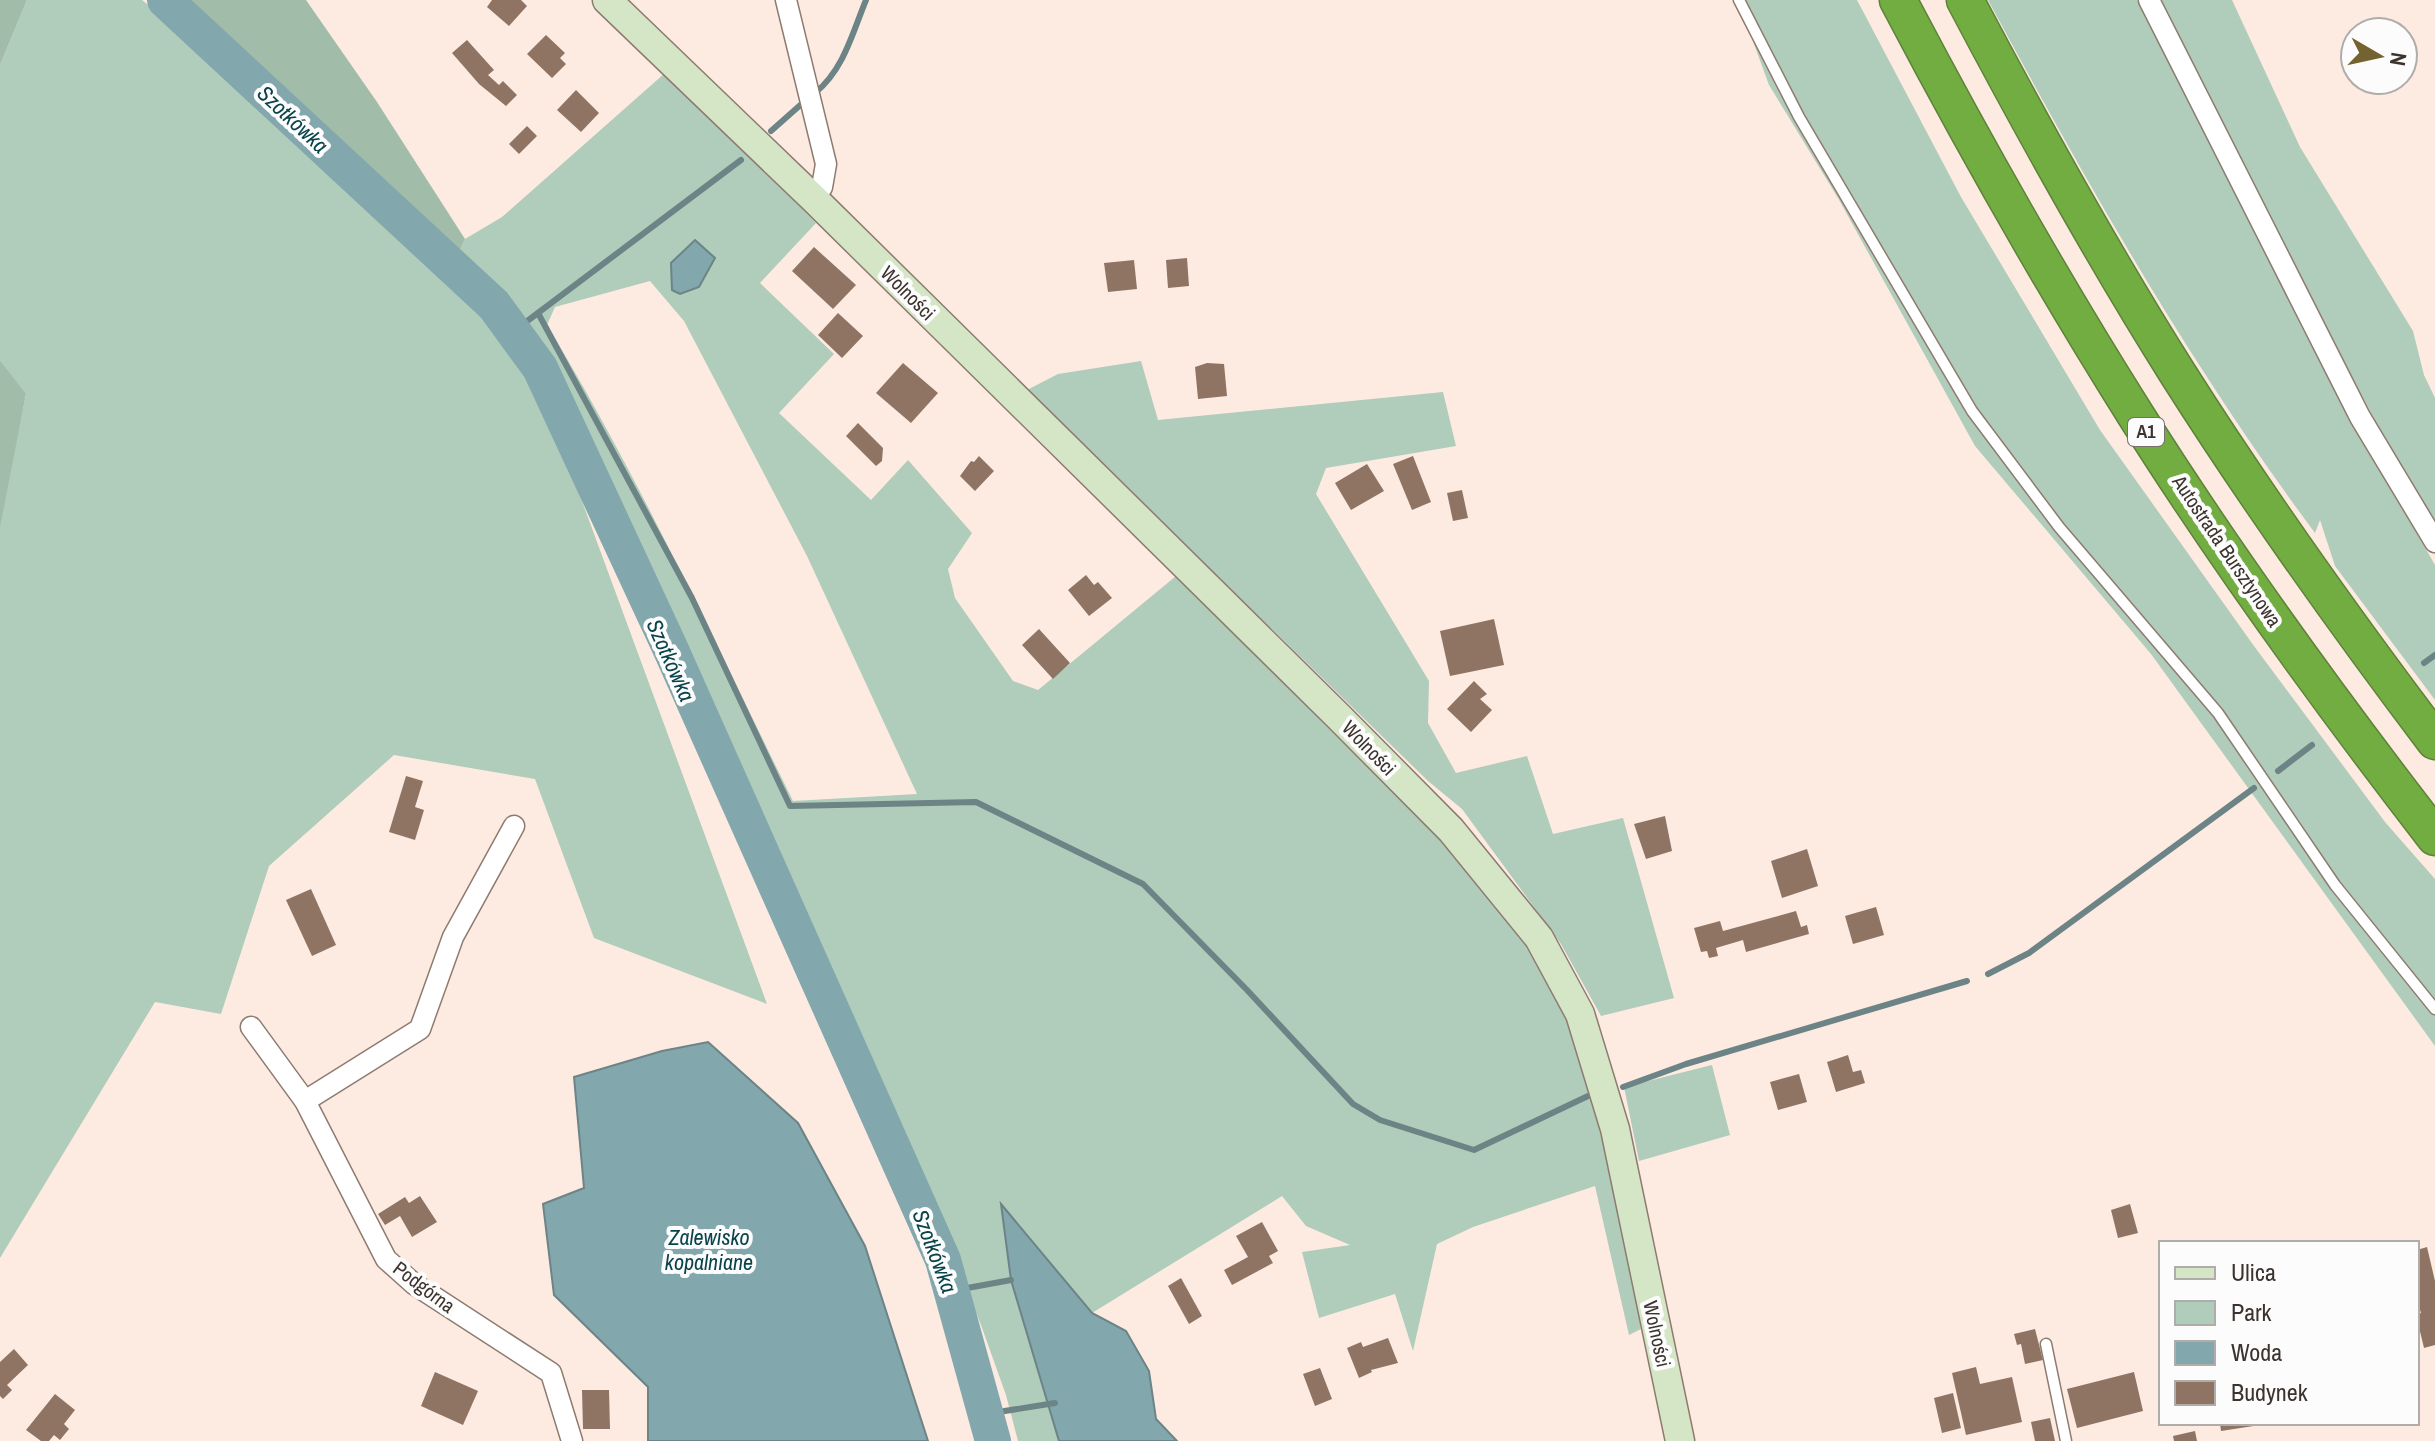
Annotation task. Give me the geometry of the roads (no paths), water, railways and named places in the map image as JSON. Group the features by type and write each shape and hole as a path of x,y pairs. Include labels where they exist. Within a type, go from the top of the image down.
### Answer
{"highway":[{"name":"Autostrada Bursztynowa","path":"1898,0 2061,295 2136,416 2333,705 2435,837"},
{"path":"1965,0 2073,200 2178,374 2349,627 2435,741"}],"main road":[{"name":"Wolności","path":"607,0 821,186 1203,582 1451,830 1539,938 1580,1014 1611,1114 1680,1441"}],"street":[{"path":"786,0 810,97 821,186"},
{"path":"2149,0 2360,417 2435,542"},
{"path":"305,1101 420,1029 453,937 514,826"},
{"name":"Podgórna","path":"251,1027 305,1101 386,1259 414,1284 551,1373 572,1441"}],"lane":[{"path":"1739,0 1799,117 1972,411 2059,527 2218,713 2335,885 2435,1009"},
{"path":"2046,1344 2066,1441"}],"water":[{"path":"695,240 715,258 699,287 680,294 672,290 671,263"},
{"name":"Zalewisko kopalniane","path":"708,1042 798,1123 865,1246 928,1441 648,1441 648,1387 554,1295 543,1204 584,1188 574,1077 662,1051"},
{"path":"1001,1204 1092,1313 1126,1331 1149,1371 1156,1419 1177,1441 1059,1441 1011,1280"}],"waterway":[{"name":"Szotkówka","path":"165,0 494,305 540,368 671,650 943,1260 993,1441"},
{"path":"815,93 840,62 866,0"},
{"path":"771,131 806,100"},
{"path":"514,331 741,160"},
{"path":"538,313 692,598 790,806 976,802 1143,884 1353,1104 1380,1120 1474,1150 1588,1096"},
{"path":"2424,663 2435,655"},
{"path":"2278,771 2312,745"},
{"path":"1988,974 2029,953 2254,788"},
{"path":"1623,1087 1686,1064 1967,981"},
{"path":"951,1291 1011,1280"},
{"path":"986,1414 1055,1403"}]}
